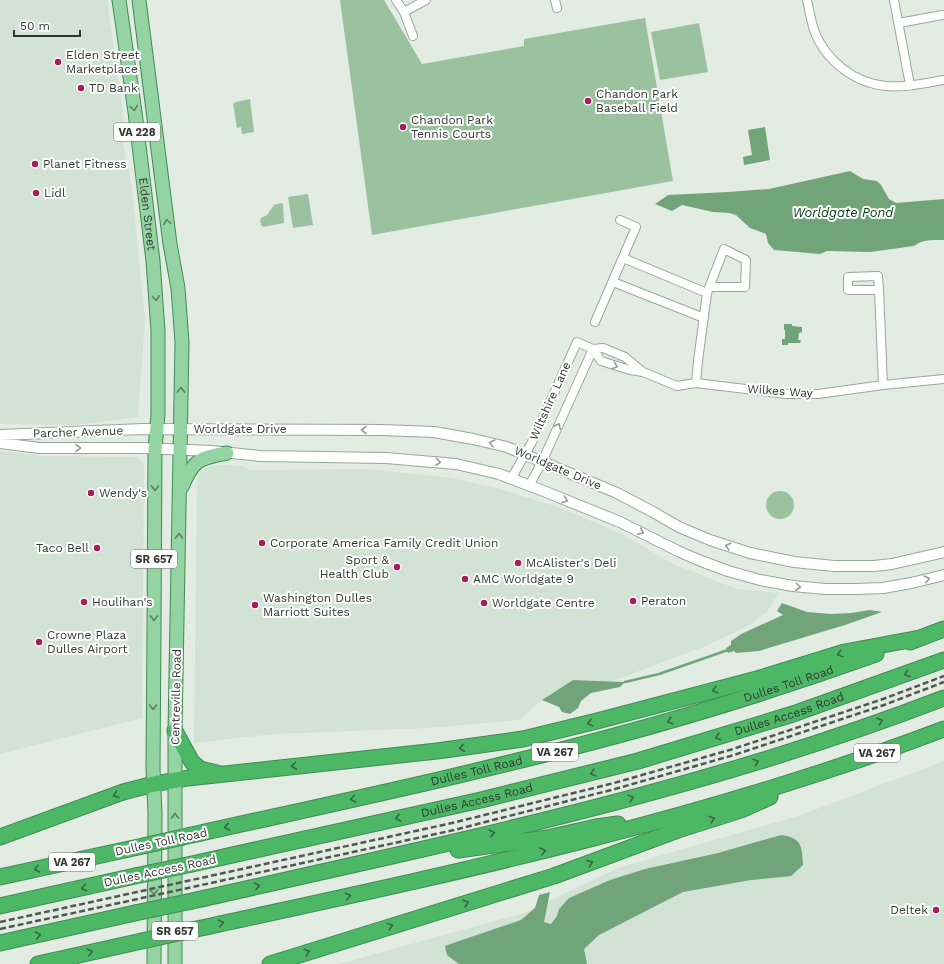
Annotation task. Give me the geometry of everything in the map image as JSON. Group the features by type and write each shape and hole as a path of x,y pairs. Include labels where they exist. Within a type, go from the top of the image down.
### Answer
{"highway":[{"name":"Dulles Toll Road","path":"0,878 485,769 605,739 778,688 944,629"},
{"path":"0,837 122,792 154,784 226,774 437,751 523,739 735,685 845,652 920,638"},
{"name":"Dulles Access Road","path":"0,906 481,800 632,762 707,741 793,714 944,660"},
{"path":"0,943 511,829 631,799 799,748 944,698"},
{"name":"VA 267","path":"38,964 517,858 675,817 846,764 944,729"},
{"path":"175,731 187,754 195,765 204,770 226,774"},
{"path":"270,964 554,876 660,836 741,810 846,764"},
{"path":"344,866 405,860 453,850 547,838 596,827 675,817"}],"main road":[{"name":"Elden Street","path":"119,0 136,119 154,264 158,331 158,414 156,430"},
{"name":"Elden Street","path":"139,0 159,159 181,309 181,429"},
{"name":"Centreville Road","path":"175,964 175,731 181,429"},
{"name":"Centreville Road","path":"154,964 156,430"},
{"path":"180,493 188,473 195,464 210,456 227,454"}],"street":[{"path":"396,0 404,12 413,36"},
{"path":"404,12 426,0"},
{"path":"807,0 815,32 825,50 838,65 861,80 874,84 900,87 944,80"},
{"path":"894,0 910,85"},
{"path":"899,23 942,15"},
{"path":"595,322 636,227 620,220"},
{"path":"623,258 708,290 745,287 746,260 724,249 708,290 696,383"},
{"path":"613,282 704,318"},
{"path":"879,290 883,385"},
{"name":"Wilkes Way","path":"577,342 593,349 603,348 625,357 643,372"},
{"name":"Wiltshire Lane","path":"511,479 532,442 577,342"},
{"name":"Wilkes Way","path":"593,349 601,361 630,370 643,372 677,386 696,383 786,394 818,394 883,385 944,379"},
{"name":"Wiltshire Lane","path":"529,486 542,462 593,349"},
{"name":"Worldgate Drive","path":"156,430 382,430 434,432 500,445 617,493 679,528 750,553 794,562 834,566 874,566 892,564 944,552"},
{"name":"Parcher Avenue","path":"0,436 12,434 156,430"},
{"name":"Parcher Avenue","path":"0,443 39,448 155,449"},
{"name":"Worldgate Drive","path":"155,449 212,451 227,454 265,456 386,458 456,464 486,470 620,522 701,561 728,571 760,580 793,586 825,589 883,588 944,575"}],"shaded area":[{"path":"0,0 107,0 124,121 118,121 132,187 145,320 138,417 74,425 0,424"},
{"path":"340,0 384,0 422,64 524,46 524,39 645,18 673,181 372,235"},
{"path":"699,23 708,72 660,80 651,32"},
{"path":"250,99 254,132 242,134 241,127 237,128 233,104"},
{"path":"308,194 313,225 293,228 288,197"},
{"path":"281,203 283,204 284,223 263,227 261,225 261,218 267,215 274,205"},
{"path":"0,452 13,452 41,456 136,457 144,464 142,718 0,754"},
{"name":"Worldgate Centre","path":"219,465 242,466 251,470 368,469 452,478 493,487 558,507 622,534 673,564 737,589 779,593 767,612 748,626 703,647 613,681 573,680 542,700 519,720 428,728 274,734 194,743 197,479 200,472 206,467"},
{"path":"780,491 790,495 794,505 790,515 780,519 770,515 766,505 770,495"},
{"path":"944,761 944,964 339,964 524,913 618,868 798,816"}],"water":[{"path":"765,127 770,160 744,165 743,157 752,155 748,130"},
{"name":"Worldgate Pond","path":"850,171 863,179 877,181 889,199 896,203 944,199 944,240 928,240 914,246 870,252 827,251 820,254 774,250 768,243 766,234 750,228 736,215 713,212 682,205 672,211 655,204 668,195 769,189"},
{"path":"784,324 792,324 792,326 802,327 802,332 799,333 798,340 801,340 800,343 788,343 788,345 782,345 782,339 785,339"},
{"path":"782,603 807,612 831,614 870,610 882,612 845,625 759,651 736,653 734,651 728,653 726,648 731,645 731,641 741,634 783,615 777,611"},
{"path":"573,680 625,682 620,687 591,693 581,701 578,708 570,714 562,712 559,707 542,700"},
{"path":"781,835 793,838 800,844 801,848 803,865 791,876 751,880 683,892 599,935 584,949 587,964 459,964 447,955 445,946 521,920 535,908 539,895 550,892 544,922 551,924 557,916 559,909 569,898 610,880 645,869 718,853"}],"waterway":[{"path":"625,682 659,674 728,650"}],"railway":[{"path":"0,922 452,823 614,783 733,749 883,699 944,676"},
{"path":"0,929 454,830 615,789 734,755 884,705 944,682"}],"place":[{"name":"Elden Street Marketplace","path":"58,62"},
{"name":"TD Bank","path":"81,88"},
{"name":"Chandon Park Baseball Field","path":"588,101"},
{"name":"Chandon Park Tennis Courts","path":"403,127"},
{"name":"Planet Fitness","path":"35,164"},
{"name":"Lidl","path":"36,193"},
{"name":"Wendy's","path":"91,493"},
{"name":"Corporate America Family Credit Union","path":"262,543"},
{"name":"Taco Bell","path":"97,548"},
{"name":"McAlister's Deli","path":"518,563"},
{"name":"Sport & Health Club","path":"397,567"},
{"name":"AMC Worldgate 9","path":"465,579"},
{"name":"Peraton","path":"633,601"},
{"name":"Houlihan's","path":"84,602"},
{"name":"Worldgate Centre","path":"484,603"},
{"name":"Washington Dulles Marriott Suites","path":"255,605"},
{"name":"Crowne Plaza Dulles Airport","path":"39,642"},
{"name":"Deltek","path":"936,910"}]}
